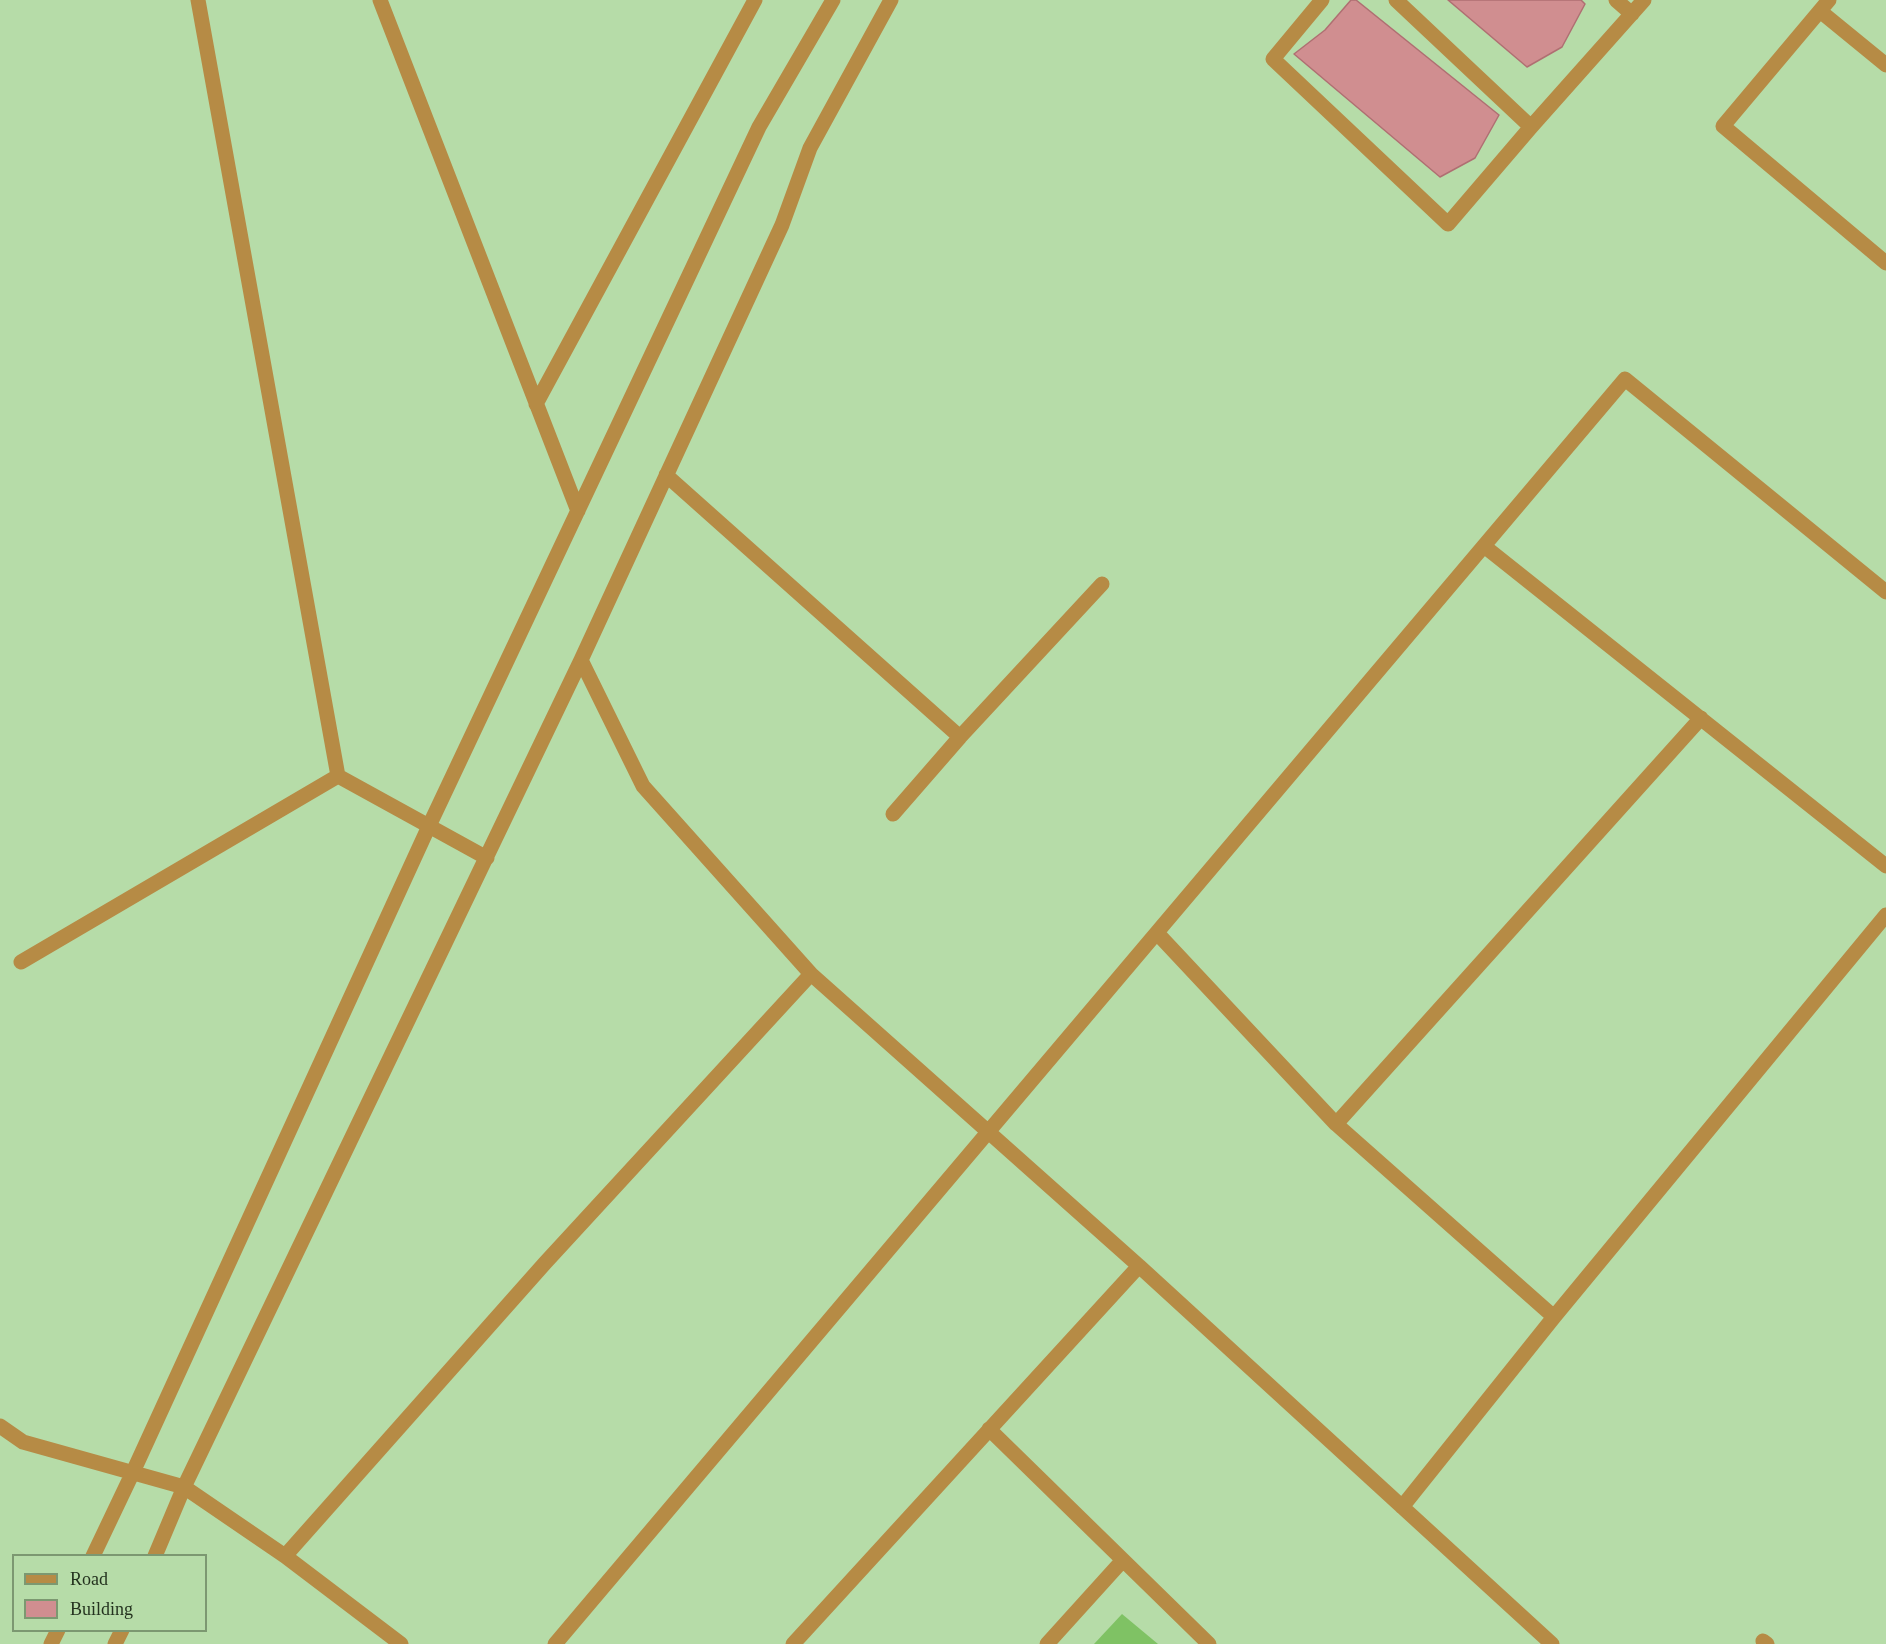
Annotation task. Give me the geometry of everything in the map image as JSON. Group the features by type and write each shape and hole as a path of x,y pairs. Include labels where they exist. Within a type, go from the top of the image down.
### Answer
{"street":[{"path":"198,0 338,776"},
{"path":"380,0 578,511"},
{"path":"536,404 755,0"},
{"path":"94,1554 429,826 759,127 833,0"},
{"path":"156,1554 184,1487 581,660 782,225 810,148 891,0"},
{"path":"1322,0 1273,59 1448,224 1644,0"},
{"path":"1396,0 1531,127"},
{"path":"1616,0 1632,14"},
{"path":"1886,64 1824,5 1723,126 1886,263"},
{"path":"555,1644 1625,379 1886,592"},
{"path":"666,475 960,737"},
{"path":"1485,546 1886,866"},
{"path":"893,814 960,737 1102,584"},
{"path":"581,660 643,786 811,974 1139,1266 1552,1644"},
{"path":"1335,1124 1701,718"},
{"path":"338,776 487,858"},
{"path":"21,962 338,776"},
{"path":"1402,1507 1554,1317 1886,915"},
{"path":"1157,933 1335,1124 1554,1317"},
{"path":"285,1556 545,1263 811,974"},
{"path":"793,1644 1139,1266"},
{"path":"0,1426 23,1442 184,1487 285,1556 400,1644"},
{"path":"989,1429 1209,1644"},
{"path":"1047,1644 1124,1560"}],"green space":[{"path":"1122,1614 1158,1644 1094,1644"}],"building":[{"path":"1351,0 1356,0 1499,115 1475,158 1440,177 1294,54 1325,30"},
{"path":"1448,0 1581,0 1585,4 1562,47 1527,67"}]}
